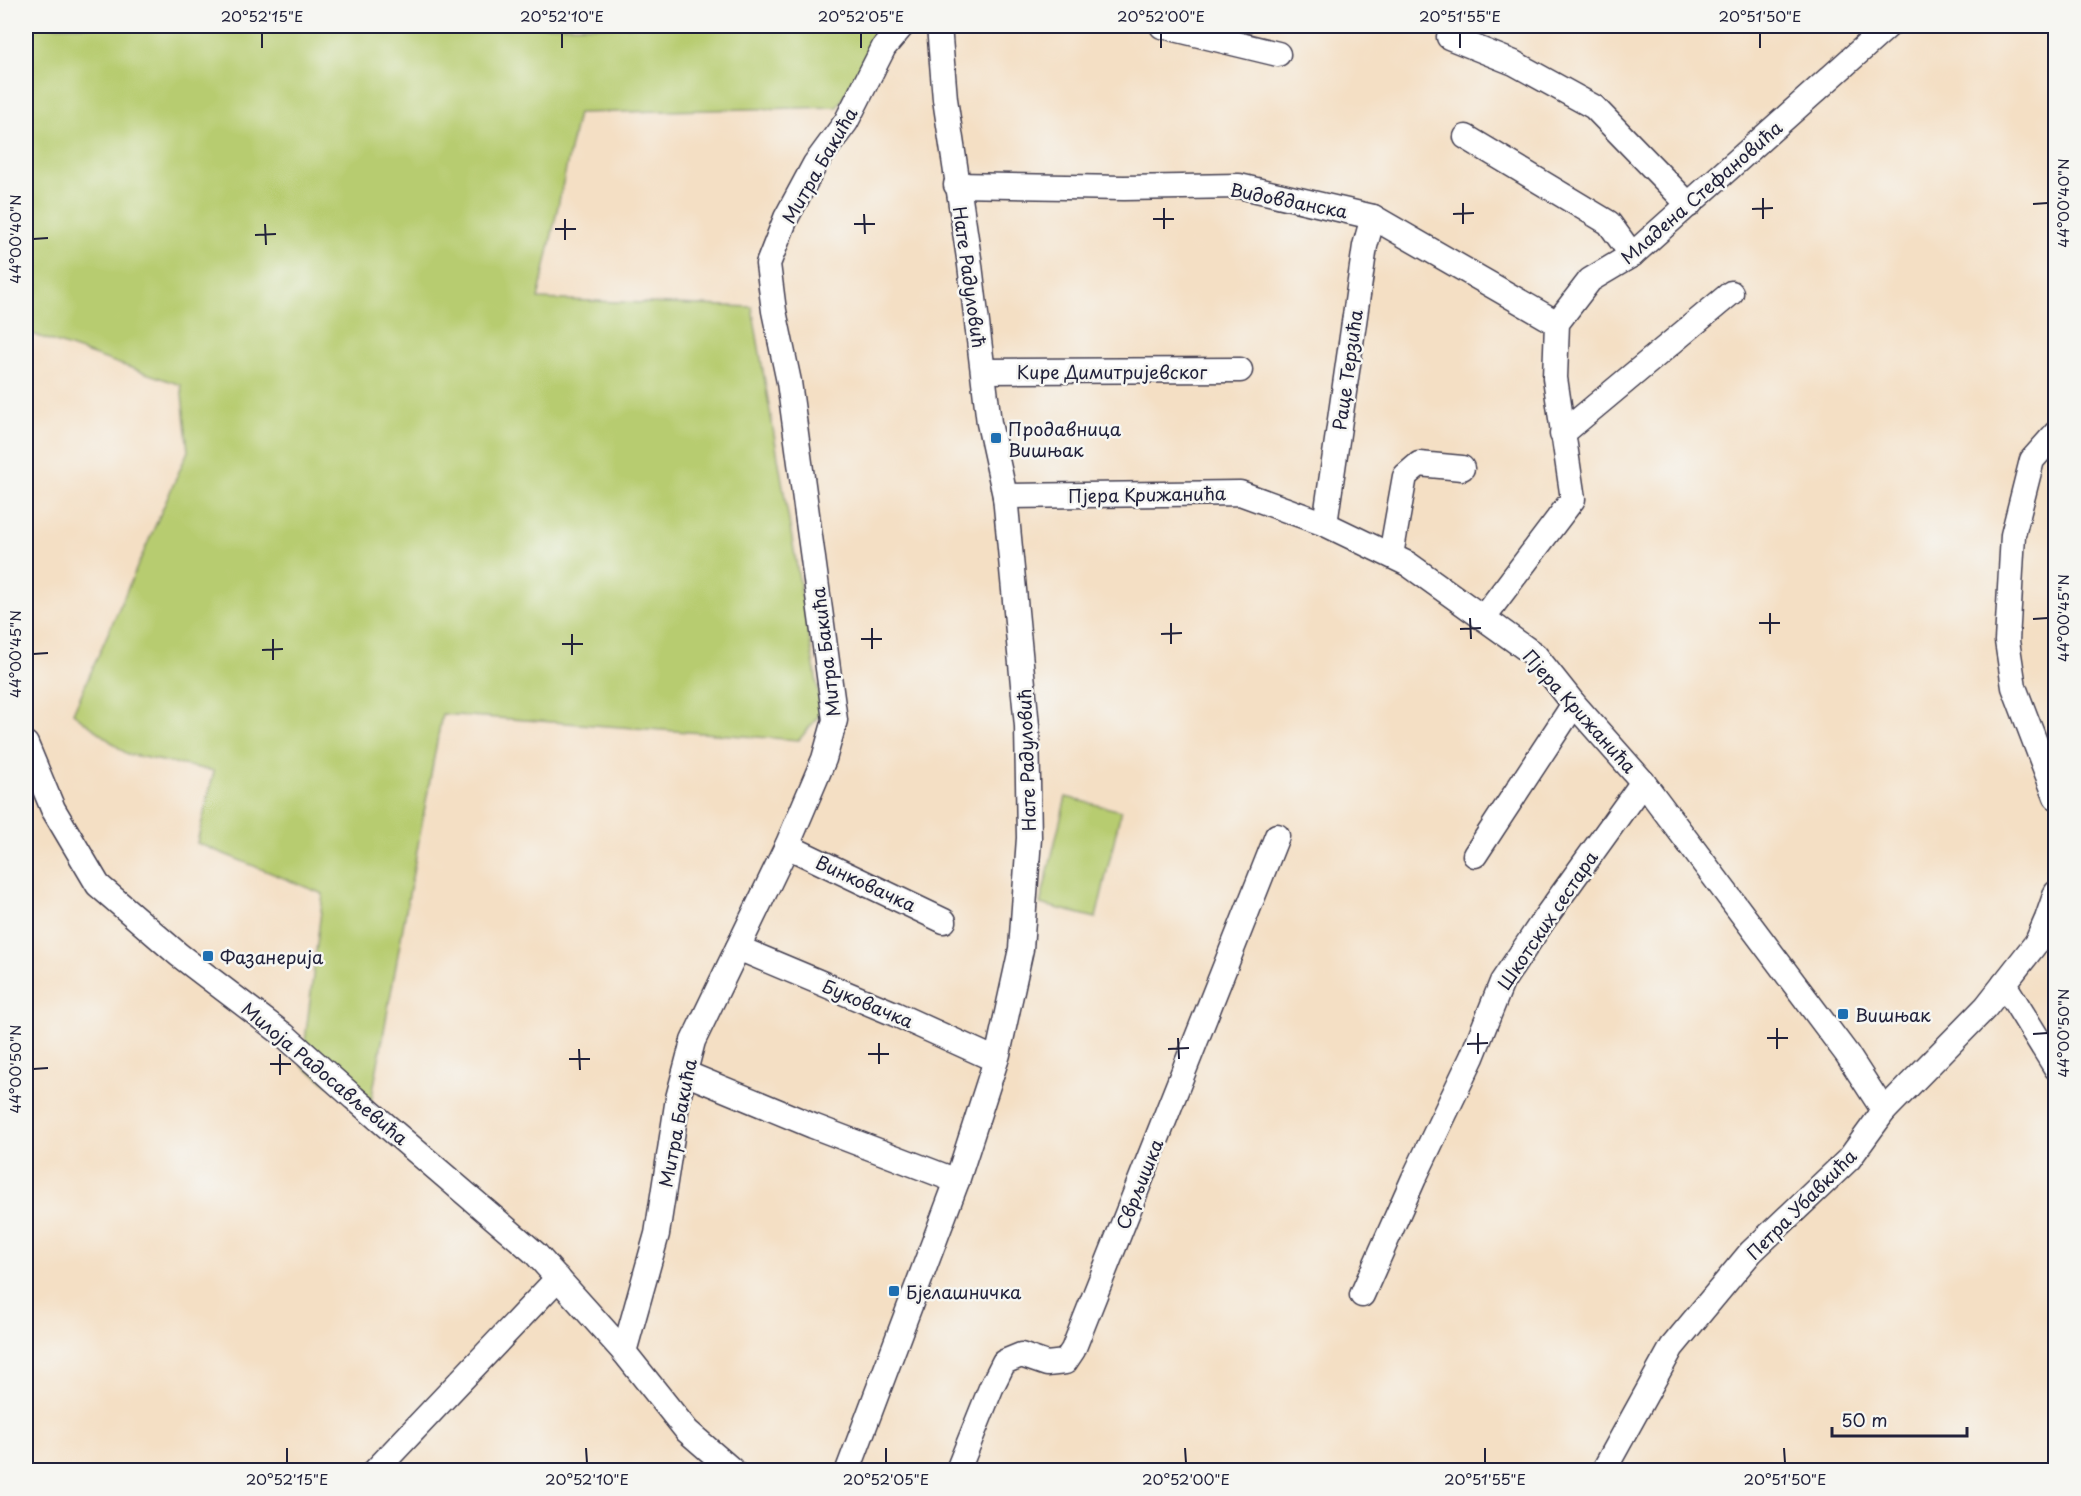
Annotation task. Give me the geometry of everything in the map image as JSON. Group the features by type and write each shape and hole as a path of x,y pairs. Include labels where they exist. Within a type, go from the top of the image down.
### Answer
{"street":[{"name":"Митра Бакића","path":"624,1352 657,1234 678,1098 693,1041 787,846 824,759 835,720 789,382 774,311 768,264 786,218 815,164 846,122 884,47 902,26"},
{"name":"Нате Радуловић","path":"848,1470 957,1181 996,1060 1021,949 1029,838 1027,726 1005,496 989,423 970,265 956,185 945,99 939,26"},
{"path":"1162,26 1278,54"},
{"name":"Младена Стефановића","path":"1557,323 1590,280 1632,255 1888,26"},
{"path":"1449,38 1514,63 1594,107 1689,205"},
{"path":"1466,137 1609,223 1632,255"},
{"name":"Видовданска","path":"956,185 1124,188 1239,186 1373,217 1557,323"},
{"name":"Раце Терзића","path":"1325,524 1365,246 1373,217"},
{"path":"1562,434 1731,293"},
{"path":"1483,618 1573,499 1555,378 1557,323"},
{"name":"Кире Димитријевског","path":"984,371 1240,370"},
{"path":"2055,433 2032,460 2013,535 2007,642 2014,687 2055,797"},
{"path":"1390,555 1405,476 1419,464 1462,468"},
{"name":"Пјера Крижанића","path":"1005,496 1240,493 1325,524 1408,564 1535,655 1574,704 1643,782 1847,1054 1884,1111"},
{"path":"1475,855 1574,704"},
{"name":"Милоја Радосављевића","path":"26,744 32,784 52,809 98,885 179,955 284,1035 536,1254 624,1352 687,1431 732,1470"},
{"name":"Шкотских сестара","path":"1362,1295 1414,1178 1472,1057 1502,982 1643,782"},
{"name":"Сврљишка","path":"958,1470 1004,1362 1021,1355 1047,1364 1065,1362 1073,1350 1277,836"},
{"name":"Винковачка","path":"787,846 944,921"},
{"name":"Петра Убавкића","path":"1604,1470 1672,1347 1751,1252 1849,1159 1884,1111 1986,1007 2037,942 2055,893"},
{"name":"Буковачка","path":"738,948 895,1014 996,1060"},
{"path":"2004,984 2053,1058"},
{"path":"685,1073 813,1126 957,1181"},
{"path":"376,1470 558,1278"}],"green space":[{"path":"26,26 893,26 837,107 578,113 538,299 752,307 822,712 799,740 442,714 369,1113 302,1066 323,894 197,843 214,771 127,754 73,713 188,451 181,385 26,332"},
{"path":"1066,797 1121,811 1096,918 1040,904"}],"place":[{"name":"Продавница Вишњак","path":"996,438"},
{"name":"Фазанерија","path":"208,956"},
{"name":"Вишњак","path":"1843,1014"},
{"name":"Бјелашничка","path":"894,1291"}]}
